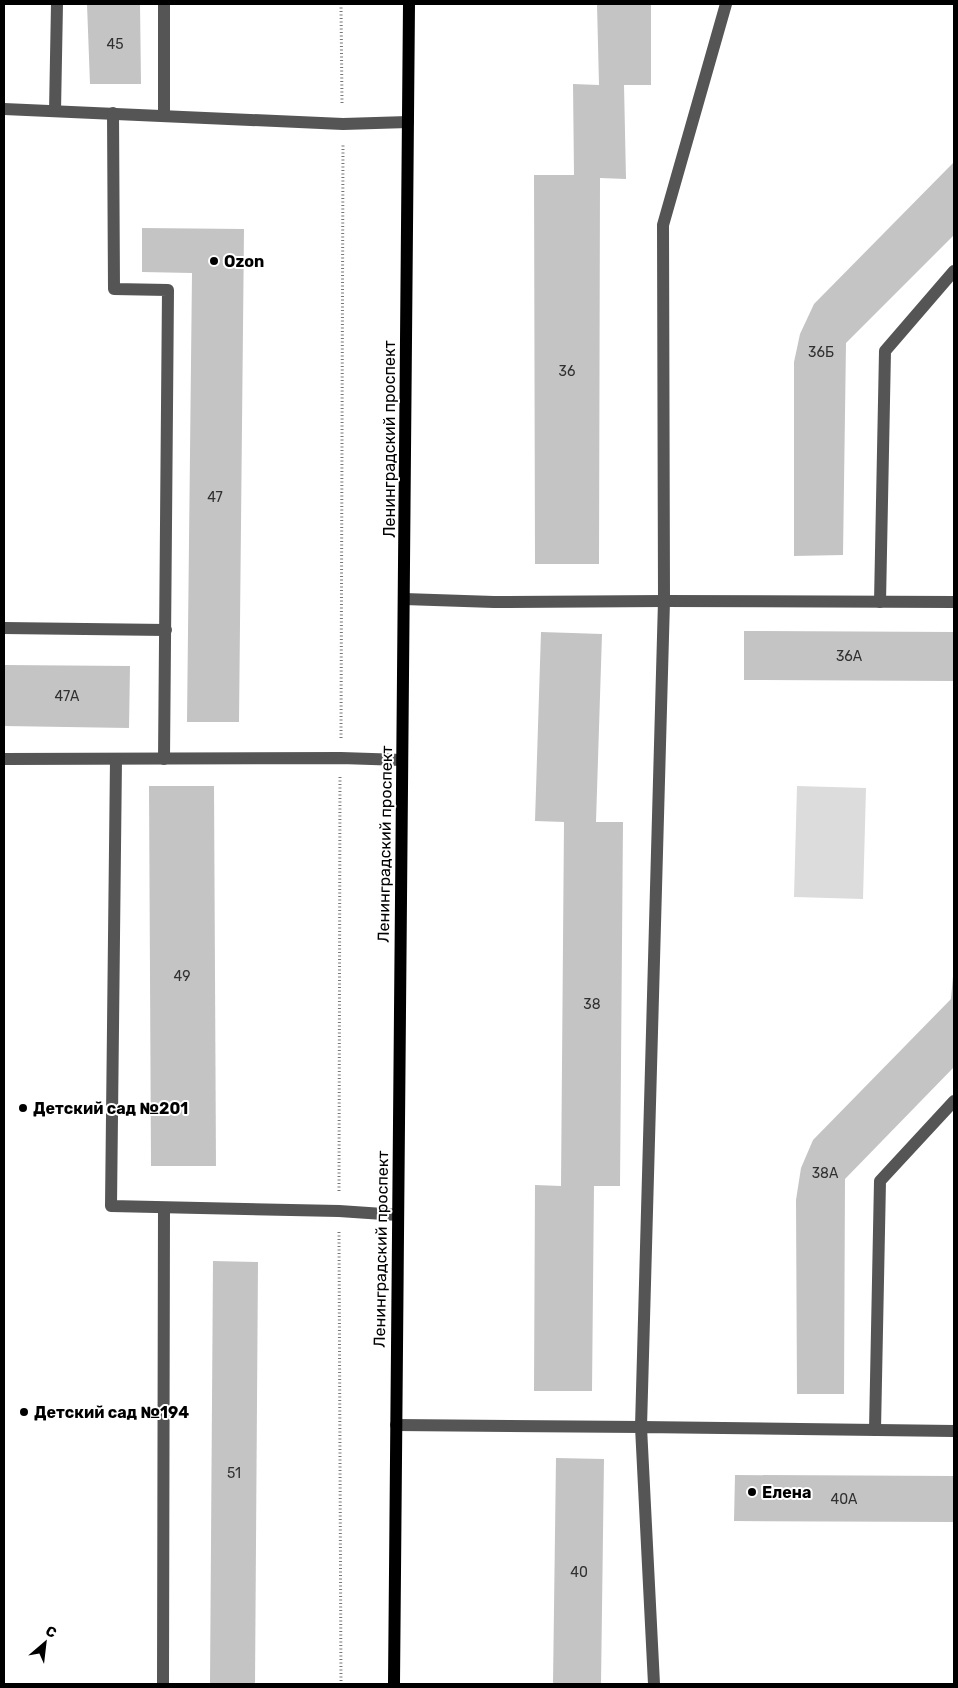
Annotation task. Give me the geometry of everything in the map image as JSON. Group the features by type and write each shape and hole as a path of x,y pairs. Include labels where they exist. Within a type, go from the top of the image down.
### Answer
{"main road":[{"name":"Ленинградский проспект","path":"394,1684 409,4"}],"lane":[{"path":"55,111 57,4"},
{"path":"164,4 164,115"},
{"path":"654,1684 641,1427 664,601 664,226 726,4"},
{"path":"4,109 343,124 408,122"},
{"path":"113,113 114,289 168,290 164,760"},
{"path":"880,602 885,351 954,271"},
{"path":"404,599 494,602 954,602"},
{"path":"4,628 166,630"},
{"path":"4,759 340,758 402,760"},
{"path":"116,759 111,1206 339,1211 398,1215"},
{"path":"875,1430 880,1181 954,1101"},
{"path":"163,1684 164,1208"},
{"path":"396,1425 954,1431"}],"path":[{"path":"341,4 343,124 339,1211 341,1684"}],"shaded area":[{"path":"797,786 866,788 863,899 794,897"}],"building":[{"path":"87,4 140,4 141,84 90,84"},
{"path":"597,4 651,4 651,85 624,85 626,179 600,178 599,564 535,564 534,175 574,175 573,84 599,85"},
{"path":"954,162 954,235 846,343 843,555 794,556 794,362 800,334 814,304"},
{"path":"142,228 244,229 239,722 187,722 192,273 142,272"},
{"path":"744,631 954,632 954,681 744,680"},
{"path":"541,632 602,634 596,822 623,822 620,1186 594,1186 592,1391 534,1391 535,1185 561,1186 564,822 535,821"},
{"path":"4,665 130,666 129,728 4,726"},
{"path":"149,786 214,786 216,1166 151,1166"},
{"path":"953,976 954,1067 845,1179 844,1394 797,1394 796,1200 801,1168 813,1140 951,999"},
{"path":"213,1261 258,1262 255,1684 210,1684"},
{"path":"556,1458 604,1459 601,1684 553,1684"},
{"path":"735,1475 954,1476 954,1522 734,1521"}],"place":[{"name":"Ozon","path":"214,261"},
{"name":"Детский сад №201","path":"23,1108"},
{"name":"Детский сад №194","path":"24,1412"},
{"name":"Елена","path":"752,1492"}]}
